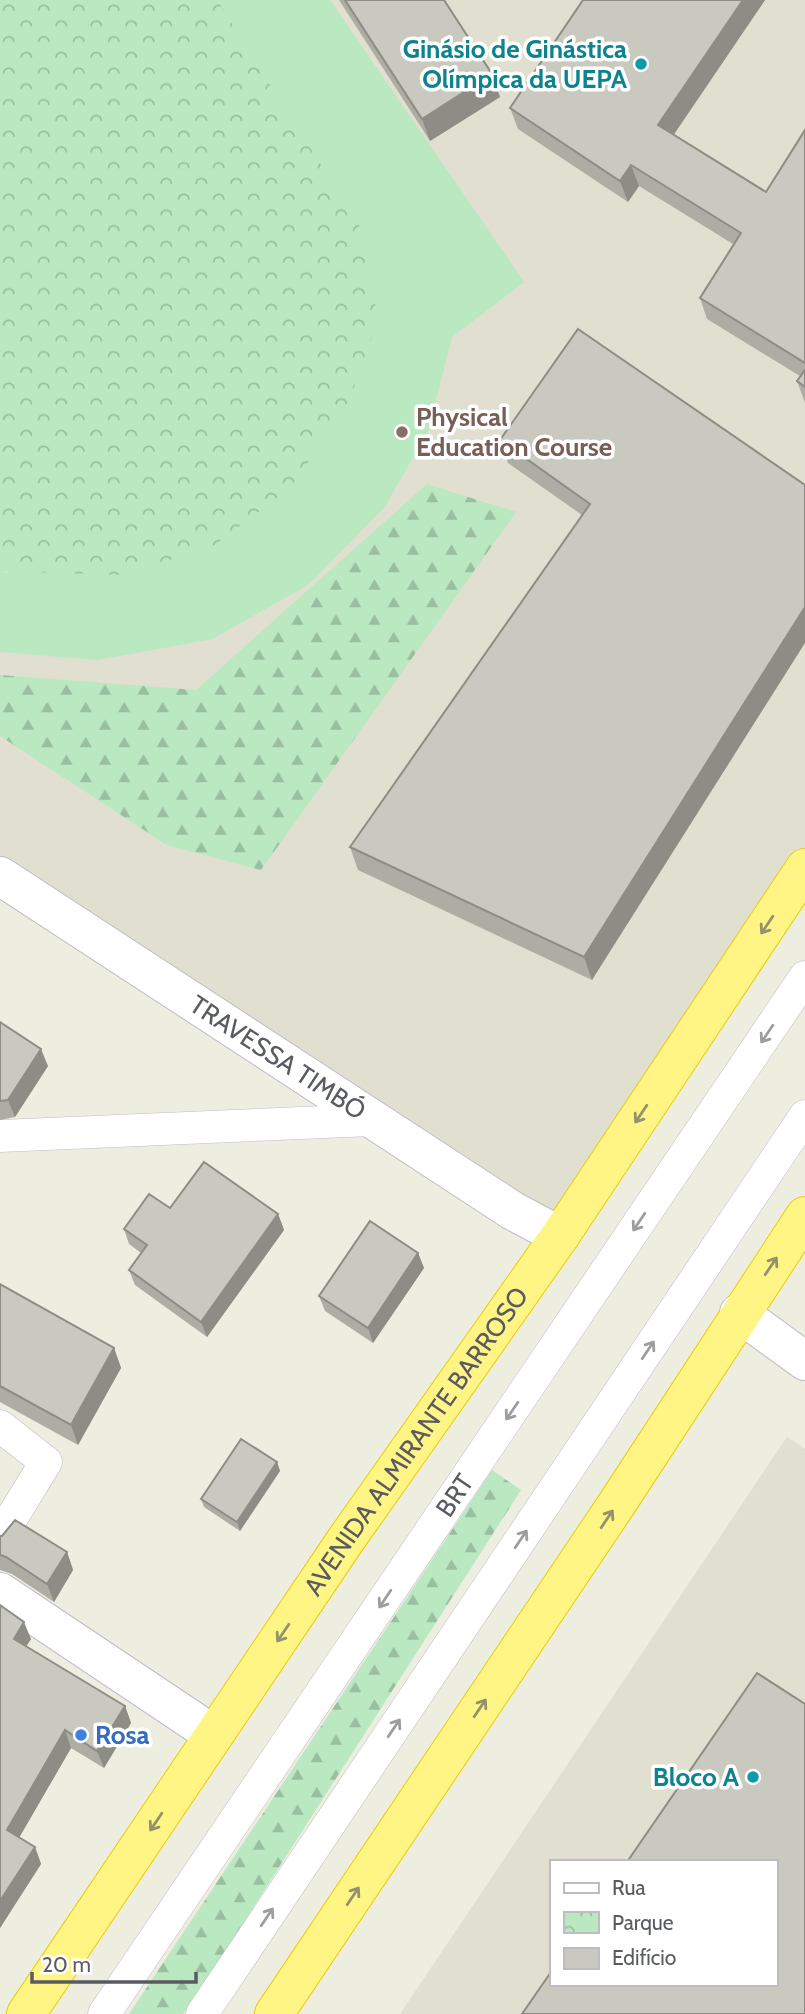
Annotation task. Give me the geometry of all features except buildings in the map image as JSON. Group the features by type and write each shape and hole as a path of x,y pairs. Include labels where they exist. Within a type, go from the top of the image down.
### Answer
{"highway":[{"name":"AVENIDA ALMIRANTE BARROSO","path":"26,2014 424,1427 560,1236 805,868"},
{"path":"274,2014 616,1505 739,1313 805,1216"}],"street":[{"name":"TRAVESSA TIMBÓ","path":"0,876 371,1120 513,1211 560,1236"},
{"path":"739,1313 805,1360"},
{"path":"0,1592 214,1735"}],"lane":[{"name":"BRT","path":"104,2014 805,977"},
{"path":"202,2014 805,1116"},
{"path":"0,1136 371,1120"},
{"path":"0,1426 46,1462 0,1537"}],"shaded area":[{"name":"Physical Education Course","path":"0,0 805,0 805,868 560,1236 0,865"},
{"path":"787,1437 805,1449 805,2014 400,2014"}],"green space":[{"path":"0,0 217,0 359,225 378,319 346,409 290,488 215,545 124,575 0,571"},
{"path":"217,0 330,0 524,282 452,337 428,431 384,508 308,585 212,639 98,660 0,652 0,571 7,573 359,225"},
{"path":"427,484 516,512 261,870 167,845 0,736 0,675 196,690"},
{"path":"492,1470 521,1490 199,1992 183,2014 129,2014"}],"place":[{"name":"Ginásio de Ginástica Olímpica da UEPA","path":"641,64"},
{"name":"Physical Education Course","path":"402,432"},
{"name":"Rosa","path":"81,1735"},
{"name":"Bloco A","path":"753,1777"}]}
